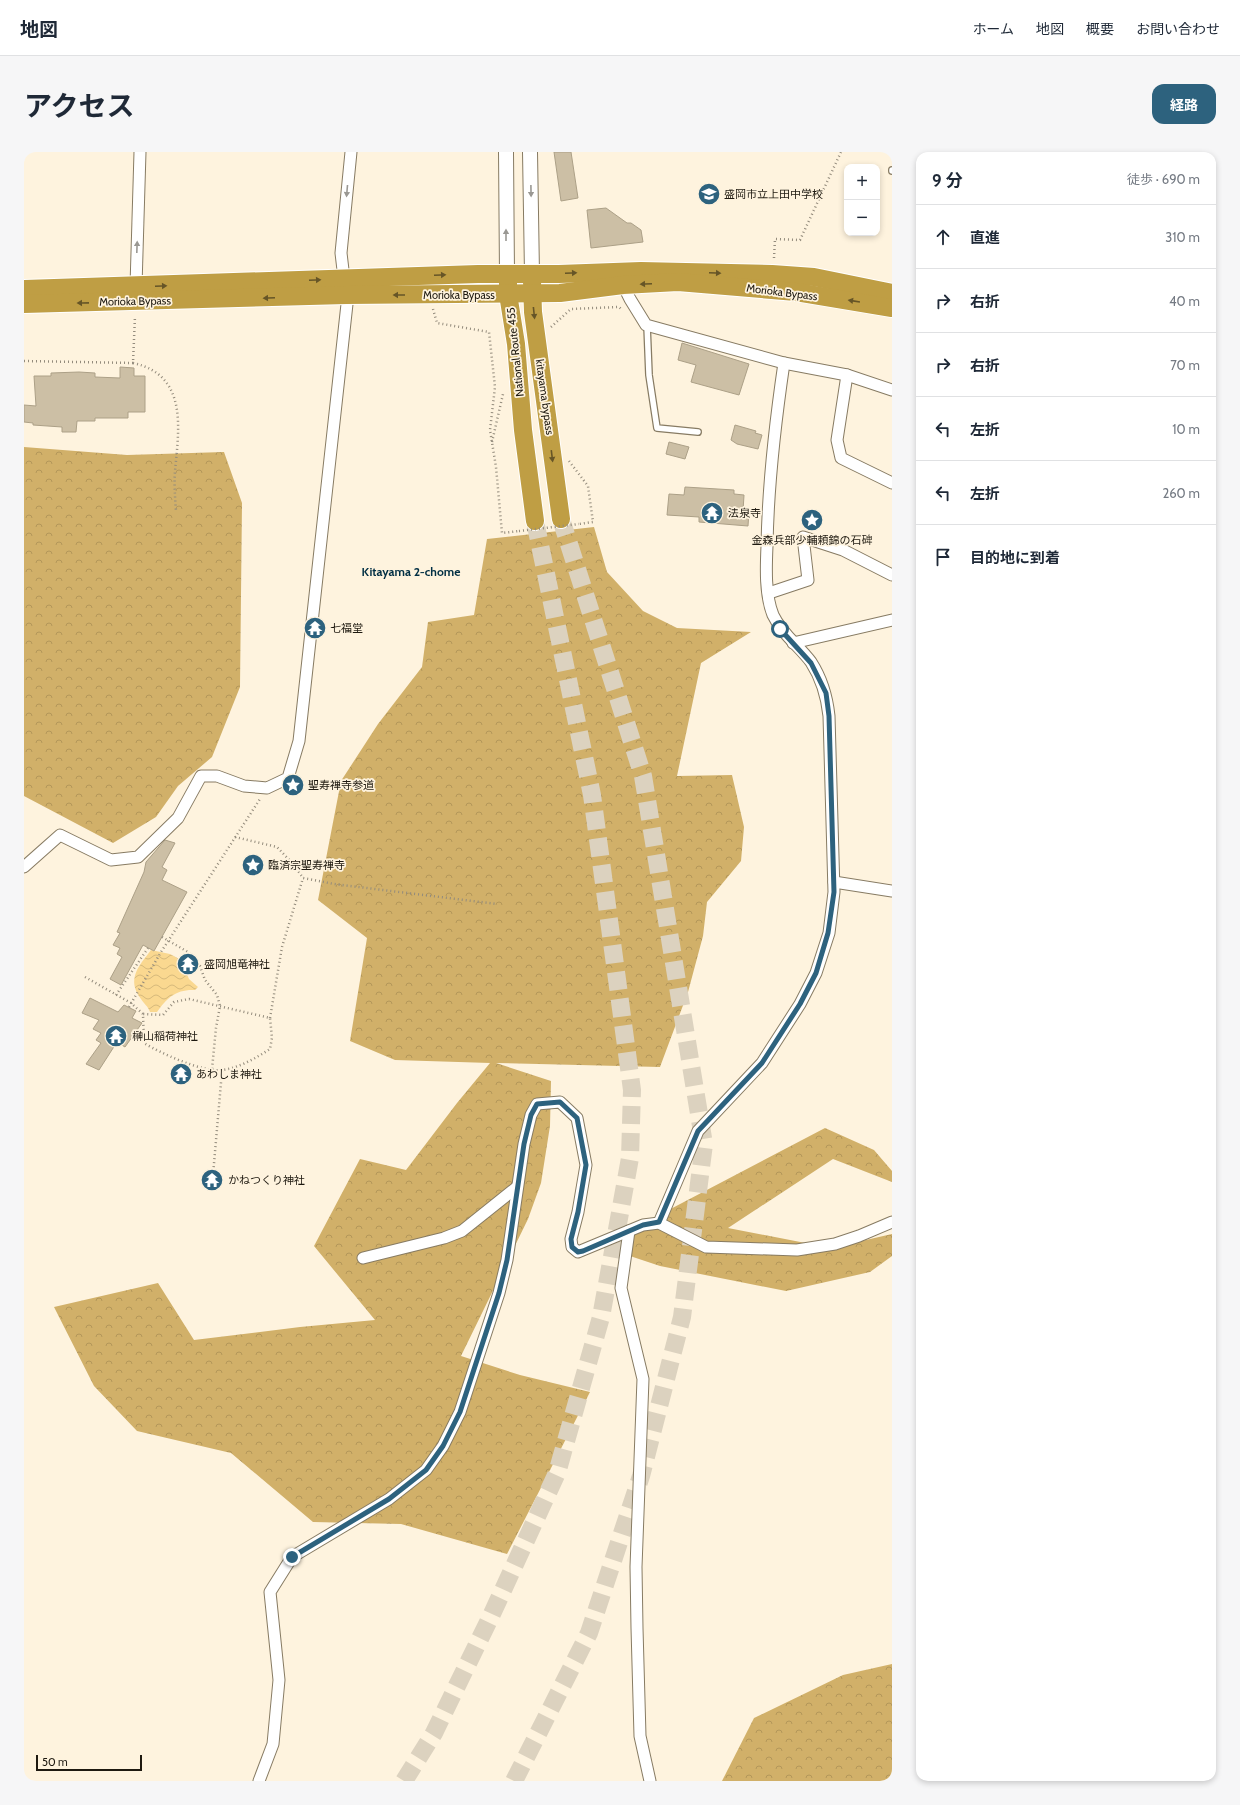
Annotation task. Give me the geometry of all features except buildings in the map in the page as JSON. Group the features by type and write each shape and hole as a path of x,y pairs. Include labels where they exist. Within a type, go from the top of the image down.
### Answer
{"highway":[{"name":"Morioka Bypass","path":"24,304 345,287 507,274 642,271 772,274 814,277 892,293"},
{"name":"National Route 455","path":"507,274 508,294"},
{"name":"kitayama bypass","path":"532,274 532,293 561,519"},
{"name":"Morioka Bypass","path":"24,289 136,286 345,287 508,294 560,293 623,285 678,282 796,292 892,308"},
{"name":"kitayama bypass","path":"508,294 516,344 523,430 535,521"}],"street":[{"path":"136,286 140,152"},
{"path":"24,867 60,835 111,860 138,857 178,818 201,776 217,776 244,786 267,788 288,778 299,741 347,304 341,253 350,152"},
{"path":"506,152 507,274"},
{"path":"530,152 532,274"},
{"path":"623,285 646,325 784,363 847,375 892,390"},
{"path":"659,1222 698,1131 762,1063 800,1004 813,979 828,933 834,892 829,716 826,693 811,663 780,629 773,614 766,580 767,507 774,430 784,363"},
{"path":"847,375 837,440 841,458 892,483"},
{"path":"769,593 808,580 803,537 843,550 892,574"},
{"path":"793,643 892,620"},
{"path":"876,624 892,623"},
{"path":"834,882 892,891"},
{"path":"259,1781 273,1744 279,1680 270,1592 292,1557 389,1499 426,1470 443,1446 460,1412 499,1293 507,1260 517,1187 531,1115 537,1104 560,1102 577,1118 586,1165 578,1212 571,1239 572,1247 578,1252 643,1225 659,1222 706,1247 797,1250 835,1244 892,1222"},
{"path":"363,1258 444,1238 462,1231 517,1187"},
{"path":"629,1231 621,1288 643,1379 636,1567 637,1628 640,1736 650,1781"}],"lane":[{"path":"646,325 649,375 657,428 698,432"}],"path":[{"path":"774,258 775,240 800,240 841,152"},
{"path":"432,302 437,323 489,332 495,387 490,430 496,467 502,533 593,522 588,486 569,460"},
{"path":"548,330 571,309 619,307 624,312"},
{"path":"133,363 135,310"},
{"path":"24,361 133,363 151,368 159,374 175,398 179,422 174,485 176,511"},
{"path":"492,445 505,388"},
{"path":"129,1007 161,952 267,788"},
{"path":"235,837 277,846 294,865 303,878 334,884 497,904"},
{"path":"85,977 131,1003 142,1014 144,1043 155,1050 178,1060 222,1071 257,1058 270,1049 272,1038 270,1018 282,947 303,878"},
{"path":"162,937 188,952 200,966 204,980 217,995 220,1006 212,1069"},
{"path":"116,995 148,948"},
{"path":"142,1014 163,1015 174,1002 189,999 270,1018"},
{"path":"213,1175 222,1071"}],"green space":[{"path":"24,447 127,455 224,452 242,503 240,687 212,757 178,786 156,817 113,843 24,796"},
{"path":"594,527 607,572 643,611 677,628 751,632 701,663 677,776 732,775 744,827 741,861 707,902 703,936 688,992 660,1067 496,1063 551,1081 550,1126 541,1183 528,1219 461,1356 520,1375 590,1392 507,1554 401,1524 313,1522 231,1453 137,1431 94,1386 54,1307 158,1283 194,1340 300,1327 375,1320 314,1246 360,1159 406,1170 457,1103 490,1063 395,1060 350,1041 367,938 318,900 341,781 378,724 422,667 428,622 474,615 487,539"},
{"path":"825,1128 874,1150 892,1171 892,1182 833,1159 728,1228 831,1248 892,1234 892,1256 870,1272 786,1291 660,1266 600,1246"},
{"path":"892,1664 892,1781 722,1781 754,1718 843,1675"}],"water":[{"path":"151,950 170,954 181,960 189,979 198,987 195,990 182,991 173,995 157,1012 150,1012 142,1001 137,992 134,979 139,967"}],"tunnel":[{"path":"514,1781 589,1633 641,1476 682,1317 704,1144 643,776 561,519"},
{"path":"404,1781 434,1733 491,1616 557,1473 601,1317 630,1158 632,1090 592,795 535,521"}],"place":[{"name":"盛岡市立上田中学校","path":"709,194"},
{"name":"法泉寺","path":"712,513"},
{"name":"金森兵部少輔頼錦の石碑","path":"812,520"},
{"name":"七福堂","path":"315,628"},
{"name":"聖寿禅寺参道","path":"293,785"},
{"name":"臨済宗聖寿禅寺","path":"253,865"},
{"name":"盛岡旭竜神社","path":"188,964"},
{"name":"榊山稲荷神社","path":"116,1036"},
{"name":"あわしま神社","path":"181,1074"},
{"name":"かねつくり神社","path":"212,1180"}],"district":[{"name":"Kitayama 2-chome","path":"411,572"}],"route":[{"path":"292,1557 389,1499 426,1470 443,1446 460,1412 499,1293 507,1260 524,1144 531,1115 537,1104 560,1102 577,1118 586,1165 578,1212 571,1239 572,1247 578,1252 583,1251 643,1225 659,1222 698,1131 762,1063 800,1004 816,973 828,933 834,892 829,716 826,693 811,663 780,629"}]}
